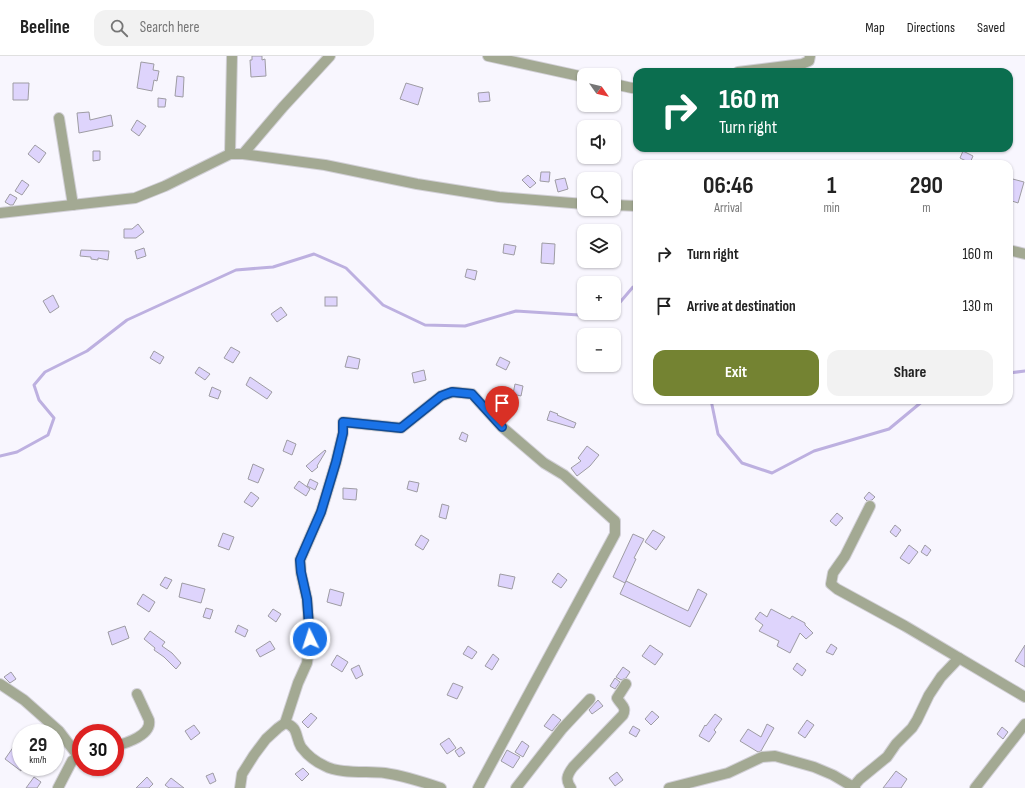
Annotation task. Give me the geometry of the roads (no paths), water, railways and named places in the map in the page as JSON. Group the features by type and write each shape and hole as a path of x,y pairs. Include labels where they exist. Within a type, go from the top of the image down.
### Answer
{"street":[{"path":"230,154 232,56"},
{"path":"243,154 283,107 330,56"},
{"path":"488,56 577,75"},
{"path":"770,68 802,64 809,61 810,56"},
{"path":"621,86 633,88"},
{"path":"59,118 73,205"},
{"path":"0,213 14,213 135,198 165,186 230,154 243,154 325,166 417,184 499,197 577,203"},
{"path":"621,205 633,206"},
{"path":"1013,251 1025,254"},
{"path":"240,788 242,774 254,754 266,739 285,723 298,683 307,663 310,639 307,599 300,560 321,512 336,462 343,433 343,422 401,428 441,396 452,392 472,394 502,427 544,463 564,475 615,521 615,534 478,788"},
{"path":"870,506 845,556 833,573 830,584 1025,697"},
{"path":"670,788 728,773 762,757 775,756 814,767 833,775 854,788 860,778 887,757 896,744 912,728 929,695 941,677 959,658"},
{"path":"0,684 24,700 59,731 72,746"},
{"path":"571,788 567,782 567,774 623,715 625,711 624,706 618,698 626,684"},
{"path":"124,744 129,743 148,729 150,724 137,694"},
{"path":"516,788 562,728 590,699"},
{"path":"285,723 291,725 301,746 312,758 326,767 345,771 401,775 441,788"},
{"path":"975,788 1025,724"},
{"path":"58,788 72,761"}],"waterway":[{"path":"0,456 17,452 48,435 54,418 39,400 34,385 45,372 87,351 127,320 236,270 273,267 314,254 346,268 383,305 425,325 465,326 516,311 577,315"},
{"path":"621,301 633,287"},
{"path":"1013,372 1025,371"},
{"path":"712,404 718,434 742,463 772,473 814,451 889,429 919,404"}]}
